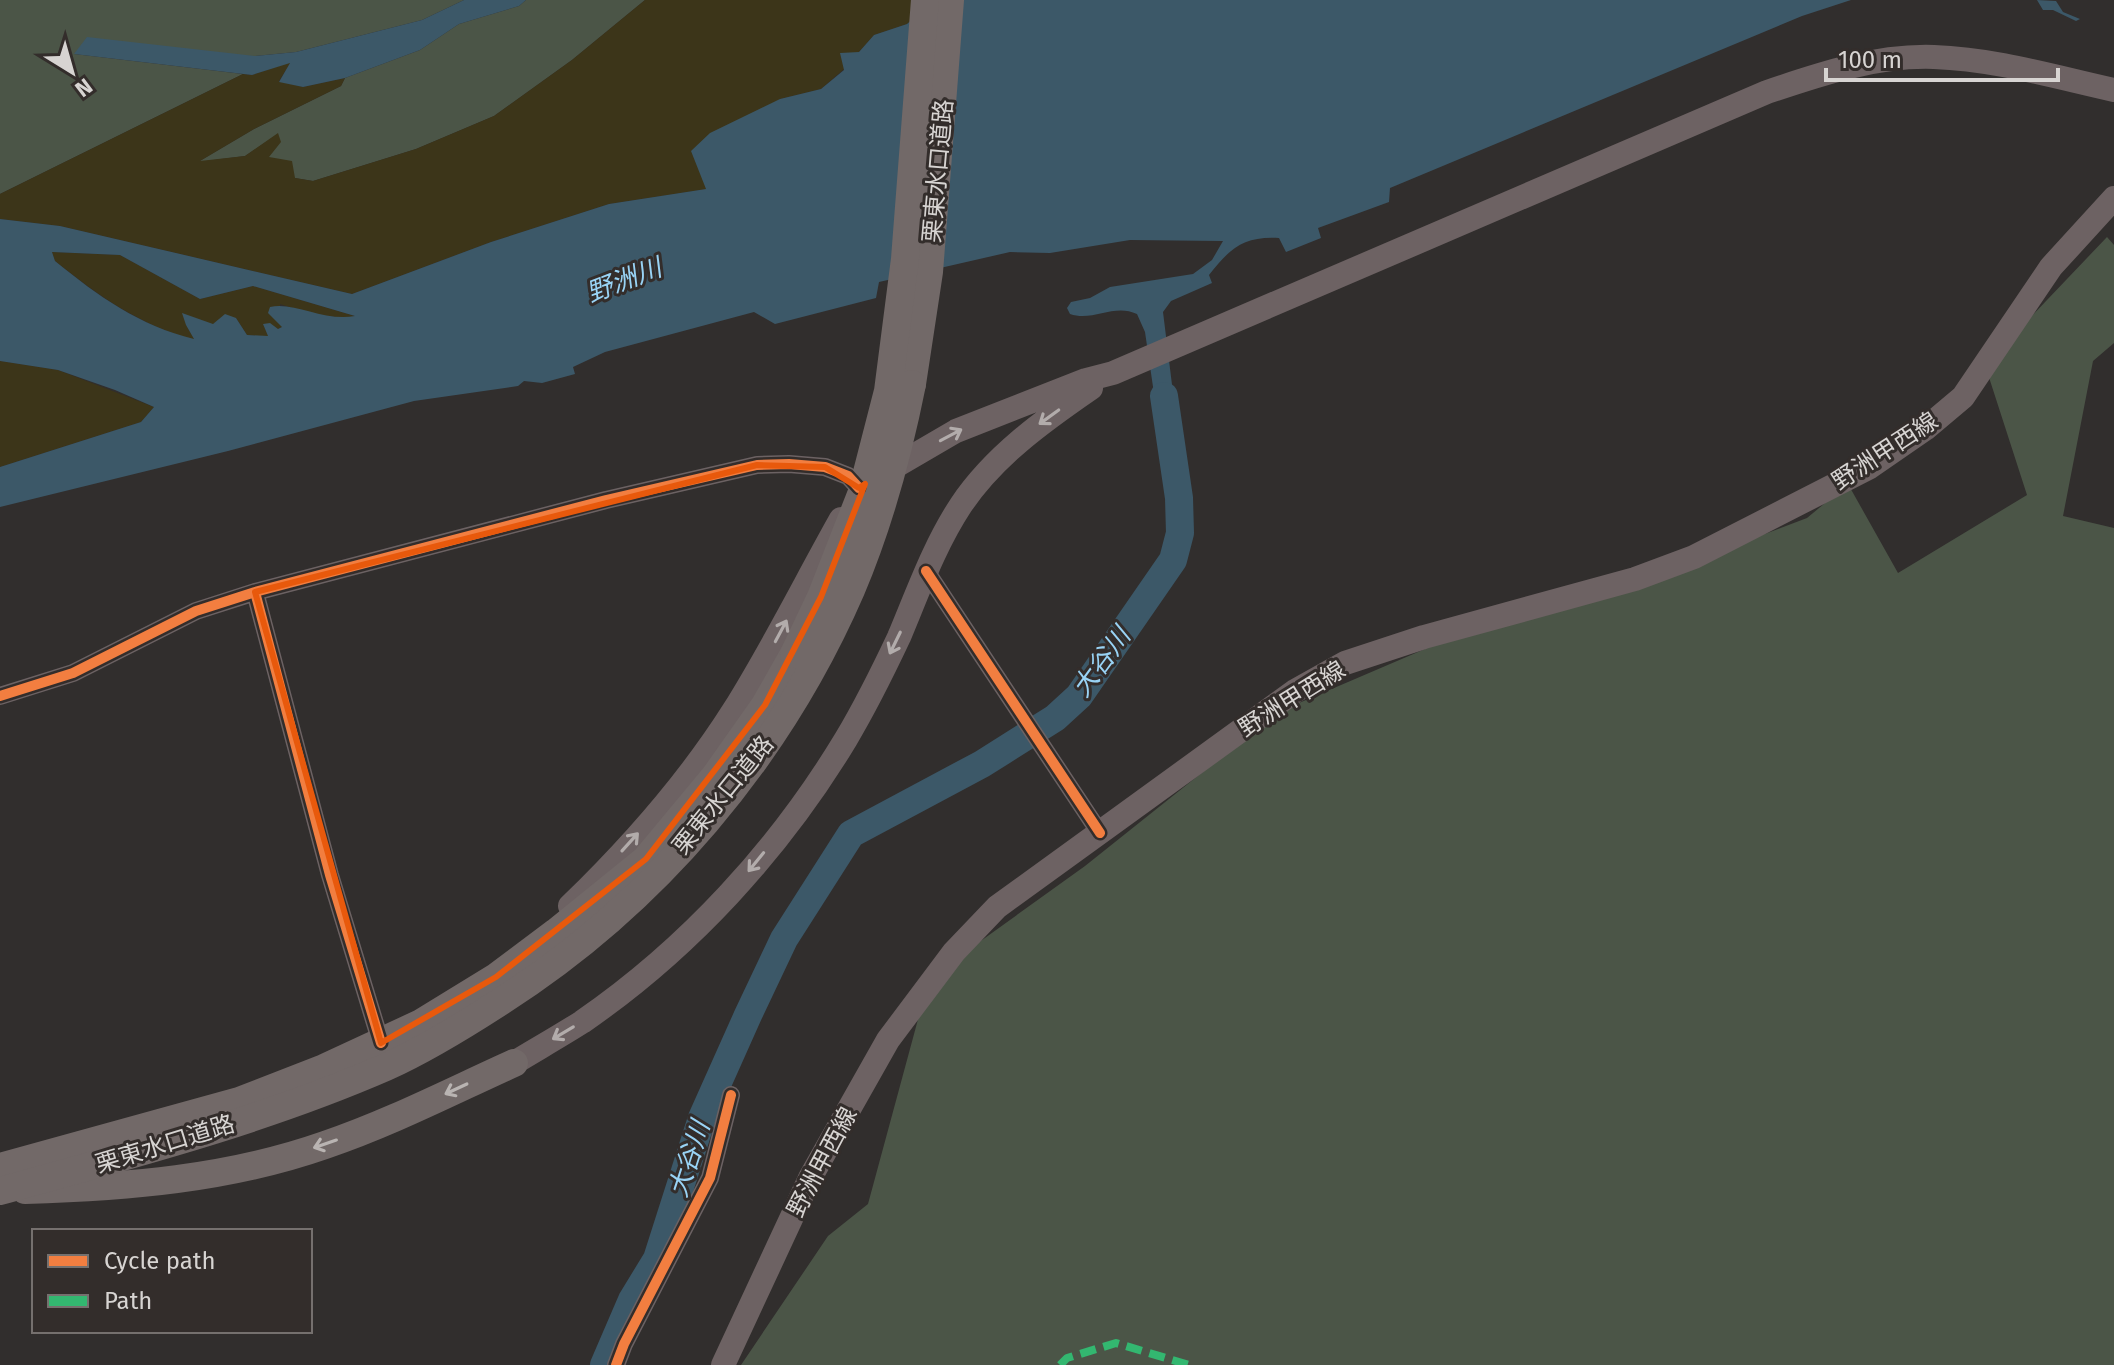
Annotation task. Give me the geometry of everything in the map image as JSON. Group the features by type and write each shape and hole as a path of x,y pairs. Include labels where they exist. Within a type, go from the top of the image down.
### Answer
{"highway":[{"name":"栗東水口道路","path":"0,1167 239,1101 381,1043 455,1003 556,932 646,859 715,776 765,705 794,654 821,597 862,492 888,391 905,259 925,0"},
{"name":"栗東水口道路","path":"0,1191 264,1114 388,1066 458,1029 581,946 644,890 738,783 785,717 819,658 851,589 883,504 906,414 929,272 950,0"},
{"path":"0,1191 124,1186 184,1179 254,1165 324,1146 514,1063"}],"main road":[{"path":"496,977 593,884 703,756 774,644 859,488 956,431 1086,380 1113,373 1767,92 1828,71 1933,57 1994,64 2114,90"},
{"name":"野洲甲西線","path":"723,1365 810,1178 888,1040 954,952 997,907 1295,691 1345,663 1424,637 1635,579 1694,557 1870,467 1925,429 1963,397 2051,267 2095,215 2114,198"},
{"path":"514,1063 581,1022 640,978 724,901 788,824 846,739 898,639 926,571 962,504 1027,434 1113,373"}],"street":[{"path":"0,696 73,673 196,611 255,592 606,500 757,465 825,467 848,476 859,488"},
{"path":"926,571 1100,833"},
{"path":"255,592 330,875 381,1043"},
{"path":"616,1365 710,1178 731,1095"}],"highlighted area":[{"path":"757,465 825,467 859,488 865,484 821,597 765,705 646,859 496,977 381,1043 255,592"}],"green space":[{"path":"0,0 464,0 422,20 296,52 255,56 74,54 243,74 0,194"},
{"path":"526,0 645,0 572,60 494,116 416,149 313,181 295,178 268,157 278,134 245,156 198,162 254,129 341,86 345,78 420,50 459,24 519,6"},
{"path":"2107,237 2114,245 2114,343 2093,361 2063,516 2114,528 2114,1365 741,1365 828,1236 868,1204 920,1012 957,958 1085,866 1278,712 1488,622 1625,587 1807,518 1848,484 1898,573 2027,495 1985,365"}],"sand":[{"path":"645,0 934,0 907,24 874,35 844,69 821,89 780,99 707,189 609,204 491,242 352,294 60,226 0,219 0,194 243,74 252,75 291,62 279,81 303,87 345,78 341,86 254,129 200,161 245,156 278,133 281,142 269,157 292,161 295,178 313,181 416,149 494,116 572,60"},
{"path":"52,252 120,255 200,299 253,286 358,317 319,315 280,304 282,327 278,329 264,325 269,337 247,335 236,318 213,324 186,325 195,340 157,327 121,308 55,261"},
{"path":"0,361 58,370 154,407 141,422 0,467"}],"water":[{"path":"464,0 526,0 519,6 459,24 420,50 345,78 303,87 279,82 290,63 252,75 74,54 87,37 255,56 296,52 422,20"},
{"name":"野洲川","path":"934,0 1851,0 1802,16 1390,188 1389,202 1318,228 1321,238 1286,252 1279,238 1256,239 1231,251 1209,275 1212,283 1171,301 1163,312 1176,417 1171,419 1173,434 1164,436 1162,421 1158,421 1145,332 1137,314 1120,310 1079,316 1070,314 1067,308 1071,302 1090,298 1110,287 1193,274 1212,260 1223,241 1130,240 1050,253 1010,252 879,282 876,298 775,324 754,312 605,352 573,367 575,374 542,383 524,381 518,386 414,401 0,507 0,467 141,422 154,407 58,370 0,361 0,219 60,226 352,294 491,242 609,204 706,189 691,151 710,133 780,99 821,89 844,70 840,53 859,52 874,35 907,24","holes":["52,252 120,255 200,299 253,286 355,316 332,316 289,307 270,307 268,313 282,327 278,329 270,323 263,324 268,336 247,335 236,318 225,314 213,324 182,313 194,339 156,326 120,308 55,261"]},
{"path":"2037,0 2056,1 2063,12 2080,19 2076,21 2053,10 2043,10"}],"waterway":[{"name":"大谷川","path":"604,1365 632,1300 657,1259 702,1118 748,1015 784,939 851,834 982,764 1055,718 1079,696 1173,560 1180,533 1179,498 1164,396"}],"marked path":[{"path":"1060,1365 1067,1358 1116,1343 1189,1365"}],"cycle path":[{"path":"0,696 73,673 196,611 255,592 606,500 757,465 825,467 848,476 859,488"},
{"path":"926,571 1100,833"},
{"path":"255,592 330,875 381,1043"},
{"path":"616,1365 710,1178 731,1095"}]}
